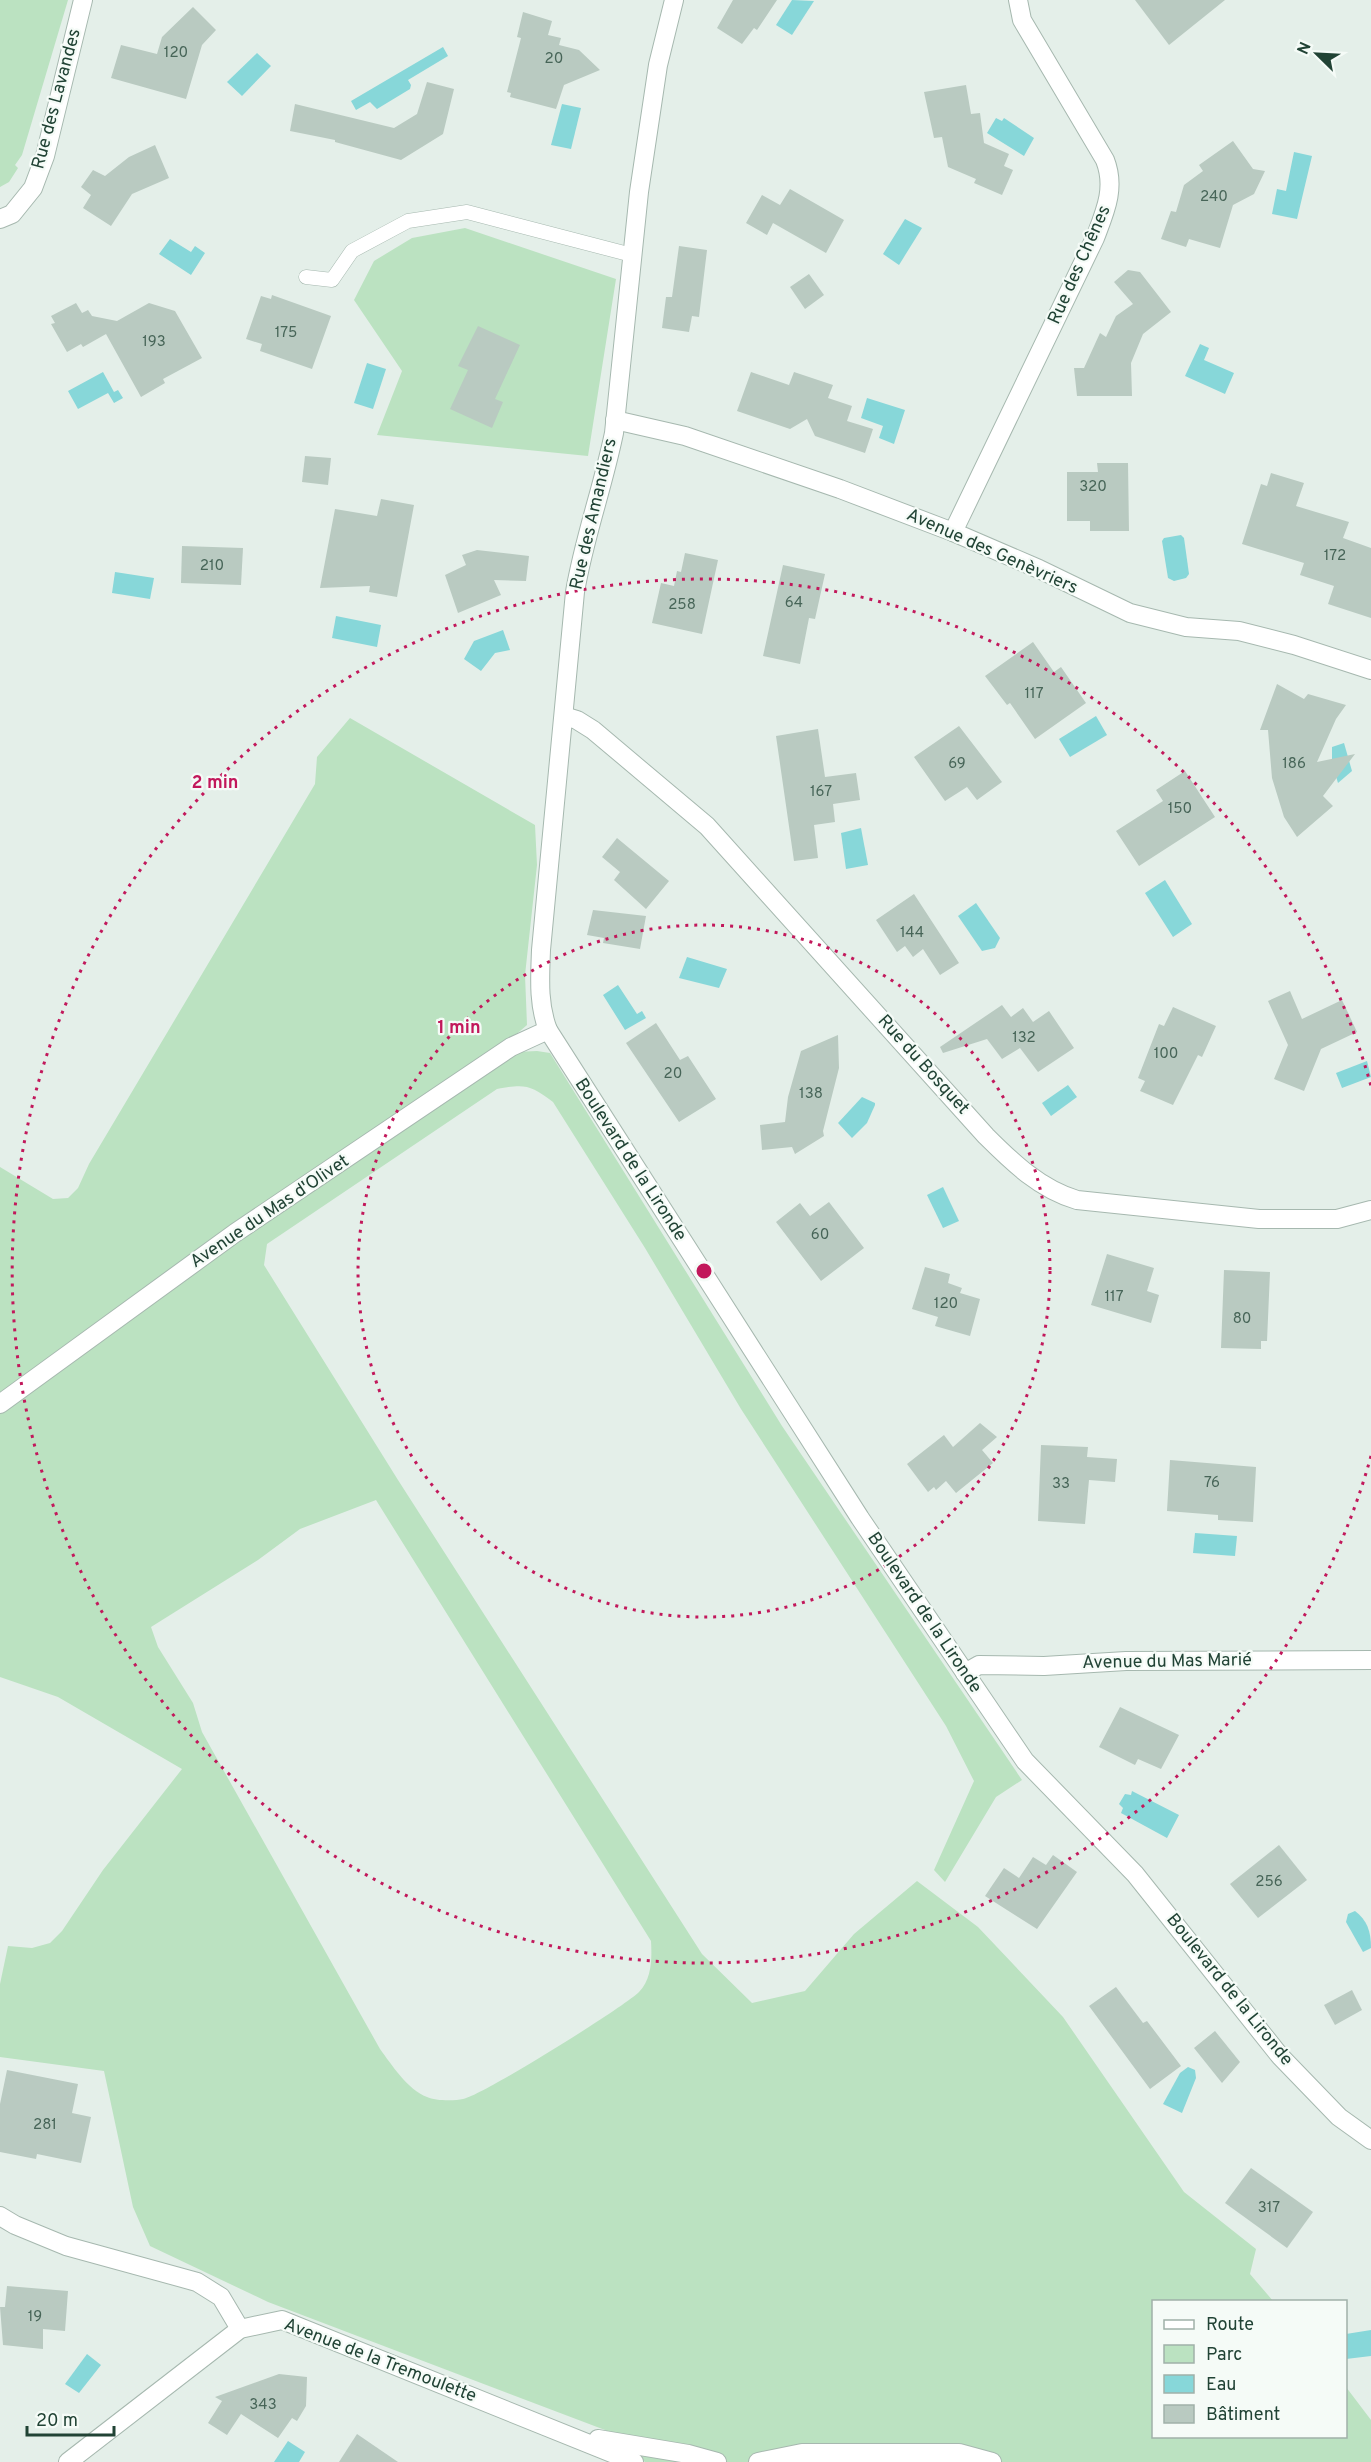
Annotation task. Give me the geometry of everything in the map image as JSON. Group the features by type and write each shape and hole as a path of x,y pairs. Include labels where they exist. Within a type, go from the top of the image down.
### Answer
{"street":[{"name":"Rue des Lavandes","path":"0,219 12,214 33,188 45,156 83,0"},
{"path":"654,0 673,3"},
{"name":"Rue des Chênes","path":"953,532 1095,238 1110,197 1110,171 1106,160 1022,20 1017,0"},
{"name":"Rue des Amandiers","path":"548,1030 540,995 541,950 574,592 584,542 606,471 615,420 648,129 658,65 673,3"},
{"name":"Avenue des Genèvriers","path":"615,420 685,436 840,489 953,532 1039,569 1130,613 1186,627 1239,631 1294,645 1371,670"},
{"name":"Rue du Bosquet","path":"564,716 577,720 593,730 707,826 986,1136 1024,1173 1063,1196 1077,1200 1259,1219 1337,1219 1371,1210"},
{"name":"Avenue du Mas d'Olivet","path":"0,1404 235,1233 512,1047 548,1030"},
{"name":"Boulevard de la Lironde","path":"548,1030 860,1518 1025,1761 1135,1874 1280,2056 1339,2117 1371,2140"},
{"name":"Avenue du Mas Marié","path":"964,1673 979,1665 1044,1666 1126,1661 1371,1660"},
{"path":"0,2216 15,2225 66,2246 197,2282 221,2297 240,2329 68,2462"},
{"name":"Avenue de la Tremoulette","path":"240,2329 282,2320 572,2435 634,2462"},
{"name":"Avenue de la Tremoulette","path":"572,2435 688,2454 717,2462"},
{"path":"758,2462 802,2453 959,2452 992,2462"}],"lane":[{"path":"306,277 332,280 352,251 408,221 467,212 632,255"}],"green space":[{"path":"0,0 68,0 22,155 15,165 18,168 9,182 0,187"},
{"path":"465,228 616,279 588,456 377,435 402,371 354,300 374,261 412,238"},
{"path":"350,718 535,825 537,865 525,975 527,1025 505,1044 0,1394 0,1167 53,1199 68,1198 78,1188 89,1164 315,784 317,757"},
{"path":"516,1052 550,1053 782,1426 1022,1780 996,1797 945,1882 934,1870 974,1781 946,1726 741,1409 645,1248 553,1102 527,1087 514,1086 497,1089 267,1244 264,1265 398,1480 702,1954 752,2003 805,1991 854,1934 917,1881 978,1927 1063,2017 1184,2192 1256,2249 1250,2274 1272,2300 1152,2300 1152,2438 1347,2438 1347,2388 1371,2420 1371,2462 645,2462 605,2430 268,2302 150,2246 133,2207 104,2071 0,2057 0,1984 8,1946 32,1948 50,1943 62,1931 103,1870 182,1769 58,1697 0,1677 0,1410 209,1261","holes":["376,1500 651,1941 646,1981 639,1992 608,2015 496,2084 463,2099 445,2100 420,2094 400,2076 380,2049 202,1732 193,1703 158,1647 151,1627 258,1560 300,1529"]}],"water":[{"path":"792,0 814,1 792,35 776,25"},
{"path":"443,47 448,56 408,80 411,85 410,89 377,109 370,102 356,110 351,101"},
{"path":"257,53 271,66 242,96 227,82"},
{"path":"562,104 581,108 571,149 551,145"},
{"path":"996,118 1002,121 1004,118 1034,138 1024,156 987,133"},
{"path":"1294,152 1312,156 1297,219 1272,214 1277,189 1286,191"},
{"path":"905,219 922,228 899,265 883,254"},
{"path":"170,239 191,252 195,246 205,253 191,275 159,254"},
{"path":"1200,344 1209,348 1204,360 1234,373 1225,394 1185,376"},
{"path":"367,363 386,369 373,409 354,403"},
{"path":"103,372 114,392 118,390 123,398 114,403 108,393 78,409 68,391"},
{"path":"867,398 905,410 894,444 879,438 883,426 861,418"},
{"path":"1181,535 1184,538 1189,574 1186,578 1174,581 1168,578 1162,541 1164,538"},
{"path":"115,572 154,578 150,599 112,593"},
{"path":"336,616 381,625 377,647 332,638"},
{"path":"503,630 510,650 495,653 481,671 464,659 474,641"},
{"path":"1096,716 1107,735 1070,757 1059,739"},
{"path":"1344,743 1352,771 1338,783 1332,763 1332,747"},
{"path":"861,828 868,865 846,869 841,833"},
{"path":"1165,880 1192,924 1173,937 1145,893"},
{"path":"976,903 1000,938 995,948 982,951 958,916"},
{"path":"687,957 727,969 719,988 679,978"},
{"path":"618,985 637,1014 642,1011 646,1018 625,1030 603,995"},
{"path":"1367,1061 1371,1077 1342,1088 1336,1073"},
{"path":"1068,1085 1077,1097 1051,1116 1042,1103"},
{"path":"862,1097 875,1105 867,1123 852,1138 838,1123"},
{"path":"943,1187 959,1221 943,1228 927,1195"},
{"path":"1195,1533 1237,1536 1235,1556 1193,1553"},
{"path":"1132,1791 1179,1815 1167,1838 1121,1813 1123,1808 1119,1804 1125,1794 1131,1795"},
{"path":"1355,1911 1368,1926 1370,1936 1371,1948 1363,1952 1346,1922 1348,1914"},
{"path":"1188,2067 1195,2070 1196,2078 1182,2113 1163,2104 1180,2073"},
{"path":"1371,2330 1371,2356 1347,2359 1347,2334"},
{"path":"87,2354 101,2365 79,2393 65,2384"},
{"path":"288,2441 305,2452 299,2462 274,2462"}],"building":[{"path":"733,0 777,0 757,30 754,28 742,44 717,28"},
{"path":"1135,0 1225,0 1169,45"},
{"path":"193,7 216,30 202,45 186,99 111,78 121,45 157,54 162,37"},
{"path":"523,12 552,21 548,35 561,38 559,45 579,50 600,70 564,85 556,109 510,97 511,93 507,92 521,38 517,37"},
{"path":"427,82 454,89 443,134 401,160 335,142 335,140 290,131 295,104 394,128 417,114"},
{"path":"966,85 971,114 980,113 984,143 1009,154 1004,166 1013,170 1002,195 974,183 976,179 948,167 942,137 934,138 924,92"},
{"path":"1233,141 1253,169 1265,171 1254,194 1233,205 1220,248 1189,239 1186,247 1161,239 1171,211 1176,212 1184,185 1203,171 1199,165"},
{"path":"155,145 169,178 132,194 111,226 83,208 91,195 81,187 93,170 105,176 129,157"},
{"path":"790,189 844,220 826,253 773,223 767,235 746,223 762,195 780,205"},
{"path":"679,246 707,250 699,317 692,316 689,332 662,328 666,297 672,297"},
{"path":"1128,270 1140,272 1171,312 1143,334 1131,363 1132,396 1077,396 1074,368 1084,368 1100,333 1106,337 1116,316 1133,304 1114,282"},
{"path":"809,274 824,295 805,309 790,287"},
{"path":"272,295 331,316 312,369 260,351 262,344 246,339 261,296 271,299"},
{"path":"76,303 82,313 88,310 92,316 117,321 149,303 175,311 202,358 163,379 165,383 141,397 106,334 83,347 81,344 67,352 51,324 55,323 51,316"},
{"path":"478,326 520,345 495,399 503,402 492,428 450,409 468,370 458,366"},
{"path":"751,372 789,385 794,372 833,385 828,398 852,406 847,421 873,429 865,453 815,436 807,419 790,429 737,411"},
{"path":"305,456 331,458 328,485 302,482"},
{"path":"1097,463 1128,463 1129,531 1090,531 1090,521 1067,521 1067,472 1098,472"},
{"path":"1271,473 1304,483 1296,506 1349,522 1343,538 1371,548 1371,618 1328,604 1334,586 1300,575 1304,563 1242,544 1261,484 1267,486"},
{"path":"381,499 414,505 397,597 369,592 370,586 320,588 335,509 377,516"},
{"path":"182,546 243,548 241,585 181,583"},
{"path":"477,550 529,556 526,581 494,580 501,595 458,613 445,575 466,565 462,555"},
{"path":"685,553 718,560 702,634 652,623 661,583 674,586 677,571 681,572"},
{"path":"783,565 825,574 815,619 809,618 800,664 763,656"},
{"path":"1033,642 1054,672 1061,667 1086,703 1035,739 1010,703 1007,705 985,676"},
{"path":"1277,684 1304,699 1308,694 1346,705 1336,719 1317,762 1355,754 1323,796 1333,806 1297,837 1284,817 1272,778 1268,730 1260,730"},
{"path":"959,726 1002,782 977,800 967,787 945,801 914,757"},
{"path":"818,729 825,777 856,773 860,800 833,804 835,822 814,825 818,858 794,861 776,736"},
{"path":"1185,771 1215,817 1139,866 1116,831 1163,801 1156,790"},
{"path":"617,838 669,881 646,909 614,880 620,872 602,857"},
{"path":"914,894 959,963 940,975 923,949 913,957 905,946 897,952 876,920"},
{"path":"593,910 646,916 640,949 603,943 604,938 587,935"},
{"path":"1290,991 1302,1019 1342,1000 1357,1032 1321,1049 1304,1091 1274,1079 1288,1045 1268,1001"},
{"path":"1002,1005 1011,1017 1023,1008 1033,1022 1049,1011 1074,1048 1038,1072 1020,1048 1002,1059 987,1039 943,1053 940,1047"},
{"path":"1173,1007 1216,1026 1202,1057 1198,1055 1173,1105 1140,1091 1145,1081 1138,1078 1159,1024 1164,1026"},
{"path":"656,1023 680,1060 688,1056 716,1099 679,1122 626,1043"},
{"path":"838,1035 839,1068 823,1131 824,1136 795,1154 792,1147 762,1150 760,1125 785,1122 788,1097 801,1051"},
{"path":"829,1202 864,1248 821,1281 776,1222 800,1203 810,1216"},
{"path":"1107,1254 1154,1268 1147,1291 1159,1295 1151,1323 1091,1305"},
{"path":"925,1267 950,1274 948,1283 962,1288 960,1293 980,1299 970,1336 935,1326 938,1317 912,1309"},
{"path":"1224,1270 1270,1272 1267,1341 1261,1341 1261,1349 1221,1348"},
{"path":"980,1423 997,1437 982,1450 993,1463 956,1493 946,1481 936,1490 934,1487 928,1492 907,1464 944,1435 953,1447"},
{"path":"1041,1445 1088,1447 1087,1457 1117,1459 1115,1482 1089,1480 1085,1524 1038,1521"},
{"path":"1170,1460 1256,1467 1253,1522 1218,1520 1218,1515 1167,1511"},
{"path":"1120,1707 1179,1735 1161,1769 1138,1759 1135,1765 1099,1747"},
{"path":"1279,1845 1307,1880 1258,1918 1230,1884"},
{"path":"1053,1855 1077,1872 1037,1929 985,1896 1004,1868 1019,1878 1033,1857 1046,1865"},
{"path":"1116,1987 1143,2023 1147,2021 1181,2066 1150,2089 1089,2006"},
{"path":"1352,1990 1362,2010 1335,2025 1324,2005"},
{"path":"1215,2031 1240,2062 1222,2083 1194,2048"},
{"path":"7,2070 78,2084 72,2113 91,2117 81,2163 37,2154 36,2159 0,2152 0,2104"},
{"path":"1251,2168 1313,2212 1287,2248 1225,2203"},
{"path":"7,2286 68,2291 65,2331 43,2329 43,2349 3,2345 0,2307 5,2307"},
{"path":"279,2374 307,2377 306,2406 297,2421 292,2418 278,2438 241,2414 227,2435 208,2423 222,2401 215,2397"},
{"path":"357,2434 398,2462 339,2462"}]}
